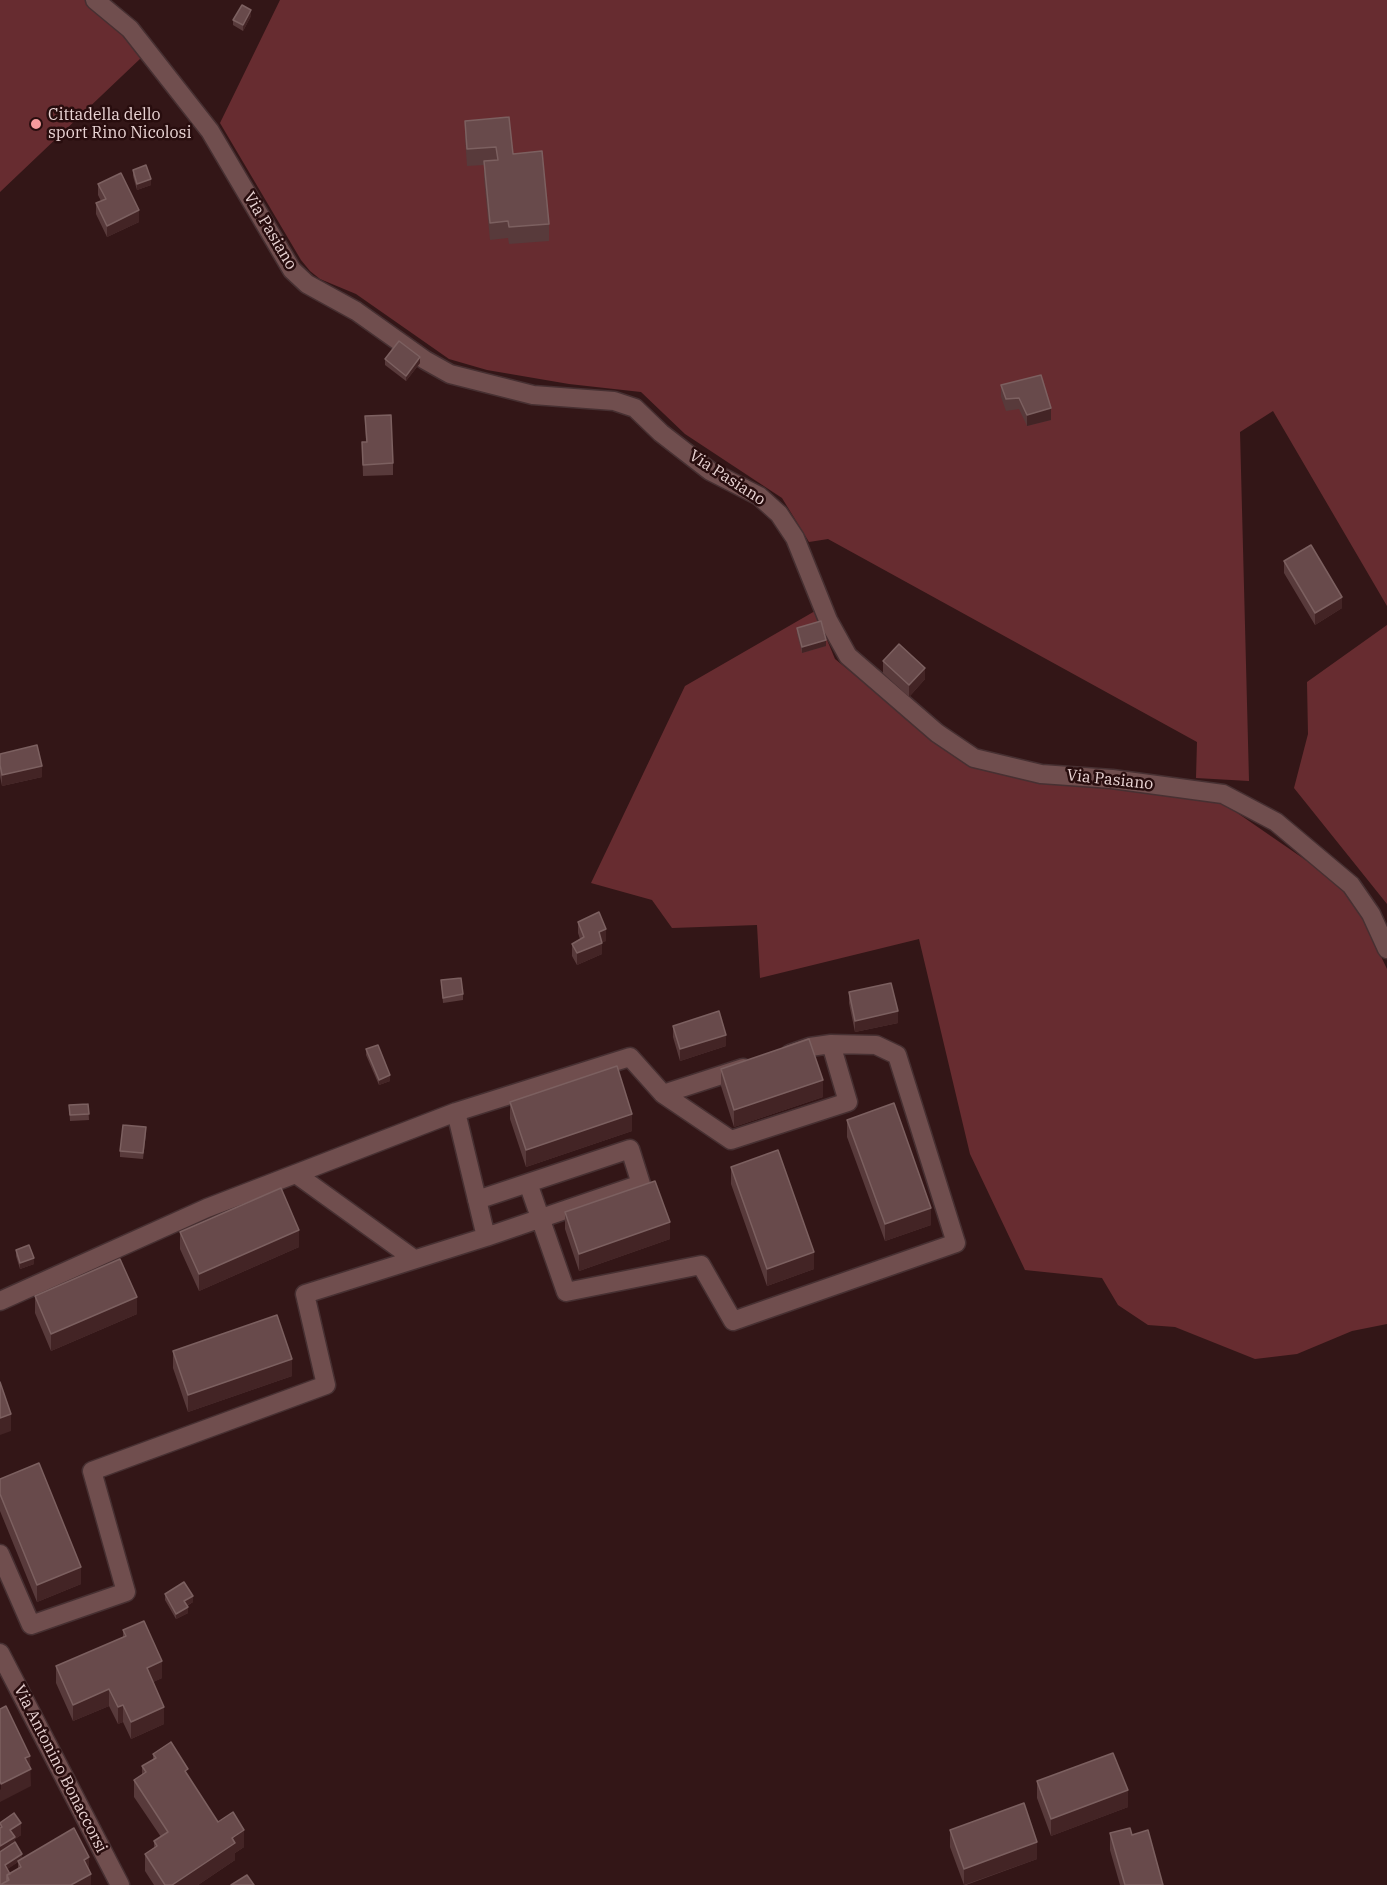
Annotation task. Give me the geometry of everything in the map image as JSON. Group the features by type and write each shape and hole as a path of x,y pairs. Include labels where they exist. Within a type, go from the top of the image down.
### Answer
{"street":[{"name":"Via Pasiano","path":"95,0 129,29 210,131 292,270 307,284 356,311 425,360 450,374 533,394 614,401 635,408 710,471 759,496 779,514 795,538 828,620 848,656 937,733 974,758 1041,774 1112,779 1223,794 1276,822 1351,885 1371,914 1387,949"},
{"path":"0,1301 207,1208 456,1112 630,1057 663,1094 731,1140 848,1102 831,1044"},
{"path":"528,1183 566,1292 701,1265 733,1321 956,1243 897,1055 876,1045 831,1044 810,1047 663,1094"},
{"path":"456,1112 486,1237"},
{"path":"0,1554 31,1625 126,1592 92,1472 326,1385 305,1294 486,1237 641,1184 630,1149 477,1200"},
{"path":"296,1174 414,1259"},
{"name":"Via Antonino Bonaccorsi","path":"0,1653 120,1885"}],"shaded area":[{"name":"Cittadella dello sport Rino Nicolosi","path":"0,0 85,0 101,12 142,57 0,192"},
{"path":"280,0 1387,0 1387,606 1273,411 1240,432 1249,781 1196,778 1197,742 828,539 809,542 782,498 685,434 641,392 569,384 487,370 449,359 356,294 320,279 310,271 301,260 220,123"},
{"path":"815,611 835,659 933,739 973,764 1220,801 1349,890 1387,969 1387,1324 1352,1331 1297,1354 1255,1359 1175,1327 1148,1325 1118,1305 1102,1278 1025,1270 970,1154 919,939 760,978 757,925 672,928 652,900 591,883 685,686"},
{"path":"1387,625 1387,904 1294,788 1308,734 1307,682"}],"building":[{"path":"242,5 251,10 243,25 233,20"},
{"path":"509,117 513,154 542,151 549,224 509,227 508,221 490,223 484,161 498,160 496,147 467,149 465,121"},
{"path":"146,165 151,179 137,184 133,170"},
{"path":"121,173 139,210 107,226 96,203 106,199 98,184"},
{"path":"399,341 420,357 406,376 385,359"},
{"path":"1041,375 1051,408 1027,415 1019,398 1006,399 1001,385"},
{"path":"391,415 393,463 363,465 362,442 367,442 365,416"},
{"path":"1311,545 1342,597 1315,613 1284,561"},
{"path":"821,621 826,640 802,647 797,628"},
{"path":"899,644 925,668 909,685 883,661"},
{"path":"37,745 42,766 2,775 0,754"},
{"path":"599,912 606,929 599,932 602,943 577,953 572,944 584,937 578,922"},
{"path":"461,978 463,994 443,998 441,980"},
{"path":"891,983 898,1011 855,1021 849,992"},
{"path":"719,1011 726,1035 680,1049 673,1026"},
{"path":"809,1039 823,1080 734,1110 721,1069"},
{"path":"378,1045 390,1075 379,1080 366,1049"},
{"path":"617,1066 632,1114 526,1150 510,1102"},
{"path":"894,1103 931,1208 885,1224 847,1120"},
{"path":"88,1104 89,1114 70,1115 69,1105"},
{"path":"123,1125 146,1127 143,1153 120,1151"},
{"path":"778,1150 814,1252 767,1269 731,1167"},
{"path":"655,1181 670,1222 579,1254 565,1212"},
{"path":"281,1188 299,1230 199,1274 180,1232"},
{"path":"29,1245 34,1258 20,1263 16,1250"},
{"path":"120,1259 137,1297 51,1334 35,1296"},
{"path":"277,1315 292,1359 188,1395 173,1351"},
{"path":"0,1382 11,1414 0,1418"},
{"path":"39,1463 81,1567 37,1585 0,1494 0,1479"},
{"path":"184,1582 193,1596 184,1601 188,1607 176,1614 165,1594"},
{"path":"144,1621 162,1661 147,1668 164,1707 131,1722 123,1705 118,1707 109,1689 73,1705 56,1666 126,1636 123,1630"},
{"path":"6,1706 30,1756 25,1758 31,1769 1,1784 0,1709"},
{"path":"171,1742 188,1769 185,1771 218,1822 233,1812 244,1830 232,1838 235,1843 172,1885 165,1885 145,1854 157,1846 154,1841 168,1832 134,1780 146,1772 142,1766 156,1758 153,1754"},
{"path":"1113,1753 1128,1790 1051,1819 1037,1781"},
{"path":"1024,1803 1037,1842 964,1869 950,1830"},
{"path":"14,1813 21,1823 10,1830 15,1837 0,1846 0,1828 2,1827 0,1823"},
{"path":"74,1828 89,1857 84,1860 91,1874 71,1885 0,1885 9,1880 7,1875 21,1867 18,1861"},
{"path":"1130,1828 1132,1835 1148,1830 1163,1885 1125,1885 1110,1833"},
{"path":"15,1842 22,1854 5,1865 10,1874 7,1875 7,1881 0,1885 0,1852"},
{"path":"247,1875 254,1885 231,1885"}],"place":[{"name":"Cittadella dello sport Rino Nicolosi","path":"36,124"}]}
